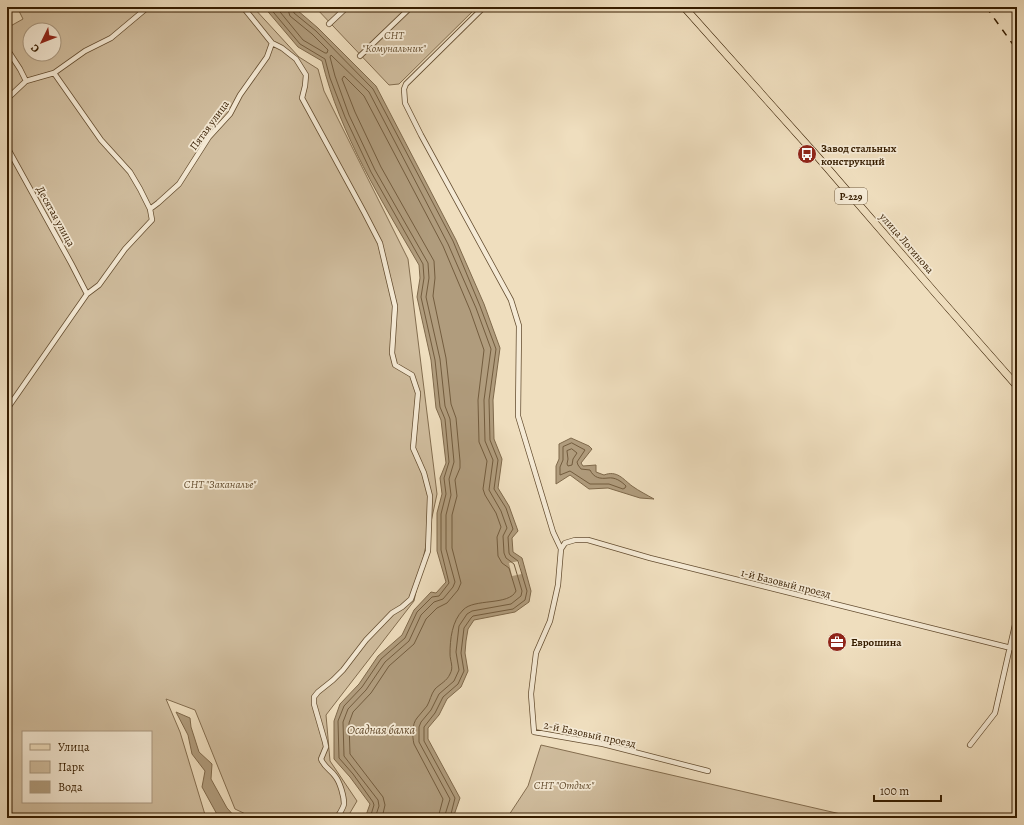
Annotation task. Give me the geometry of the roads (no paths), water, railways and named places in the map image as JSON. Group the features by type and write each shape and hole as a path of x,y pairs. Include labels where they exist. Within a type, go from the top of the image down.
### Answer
{"main road":[{"name":"улица Логинова","path":"684,7 817,156 937,296 1017,386"}],"street":[{"path":"7,99 26,81 54,73 85,51 111,38 148,7"},
{"path":"243,7 272,43 282,48 296,59 306,75 302,98 380,243 395,306 392,353 395,365 412,376 418,393 413,448 424,473 430,496 428,551 411,599 392,613 366,640 343,670 314,697 314,704 326,747 321,760 323,765 336,777 343,797 344,804 337,818"},
{"path":"329,24 347,7"},
{"path":"360,56 411,7"},
{"path":"484,7 406,84 404,88 406,103 418,129 514,307 519,326 518,416 553,532 561,549"},
{"name":"Пятая улица","path":"150,209 179,184 209,137 230,114 240,95 268,58 272,43"},
{"path":"7,49 26,81"},
{"path":"7,409 87,294 99,285 125,249 152,220 150,209 130,172 101,140 54,73"},
{"name":"Десятая улица","path":"7,147 72,263 87,294"},
{"name":"1-й Базовый проезд","path":"561,549 566,543 575,540 588,540 650,558 1011,648"},
{"name":"2-й Базовый проезд","path":"561,549 557,592 550,621 536,653 531,694 534,732 603,744 708,771"},
{"path":"970,745 995,713 1011,648 1017,616"},
{"path":"7,774 9,818"}],"water":[{"name":"Осадная балка","path":"264,7 296,7 297,10 318,28 376,86 456,240 484,304 500,348 493,400 494,439 502,459 498,488 509,506 518,531 512,538 513,552 522,558 531,591 529,602 515,612 474,620 468,629 466,641 465,653 468,671 461,687 447,699 439,715 428,728 428,739 460,798 453,818 365,818 370,804 350,777 334,759 334,721 340,704 359,684 378,656 402,635 414,610 431,592 436,593 446,582 437,551 437,513 442,494 440,478 446,463 441,420 436,408 431,360 417,297 420,278 419,265 363,167 340,115 322,61 298,47"},
{"path":"571,438 589,446 592,449 581,463 583,466 596,465 596,472 604,475 616,474 635,488 654,499 640,498 608,488 589,489 570,475 556,484 556,466 559,459 559,444"},
{"path":"176,712 190,718 191,727 199,752 212,764 211,779 227,808 236,818 219,818 202,787 205,771 192,754 188,735"}],"railway":[{"path":"986,7 1017,50"}],"place":[{"name":"Завод стальных конструкций","path":"807,154"},
{"name":"Еврошина","path":"837,642"}],"park label":[{"name":"СНТ \"Комунальник\"","path":"394,41"},
{"name":"СНТ \"Заканалье\"","path":"220,484"},
{"name":"СНТ \"Отдых\"","path":"564,785"}]}
